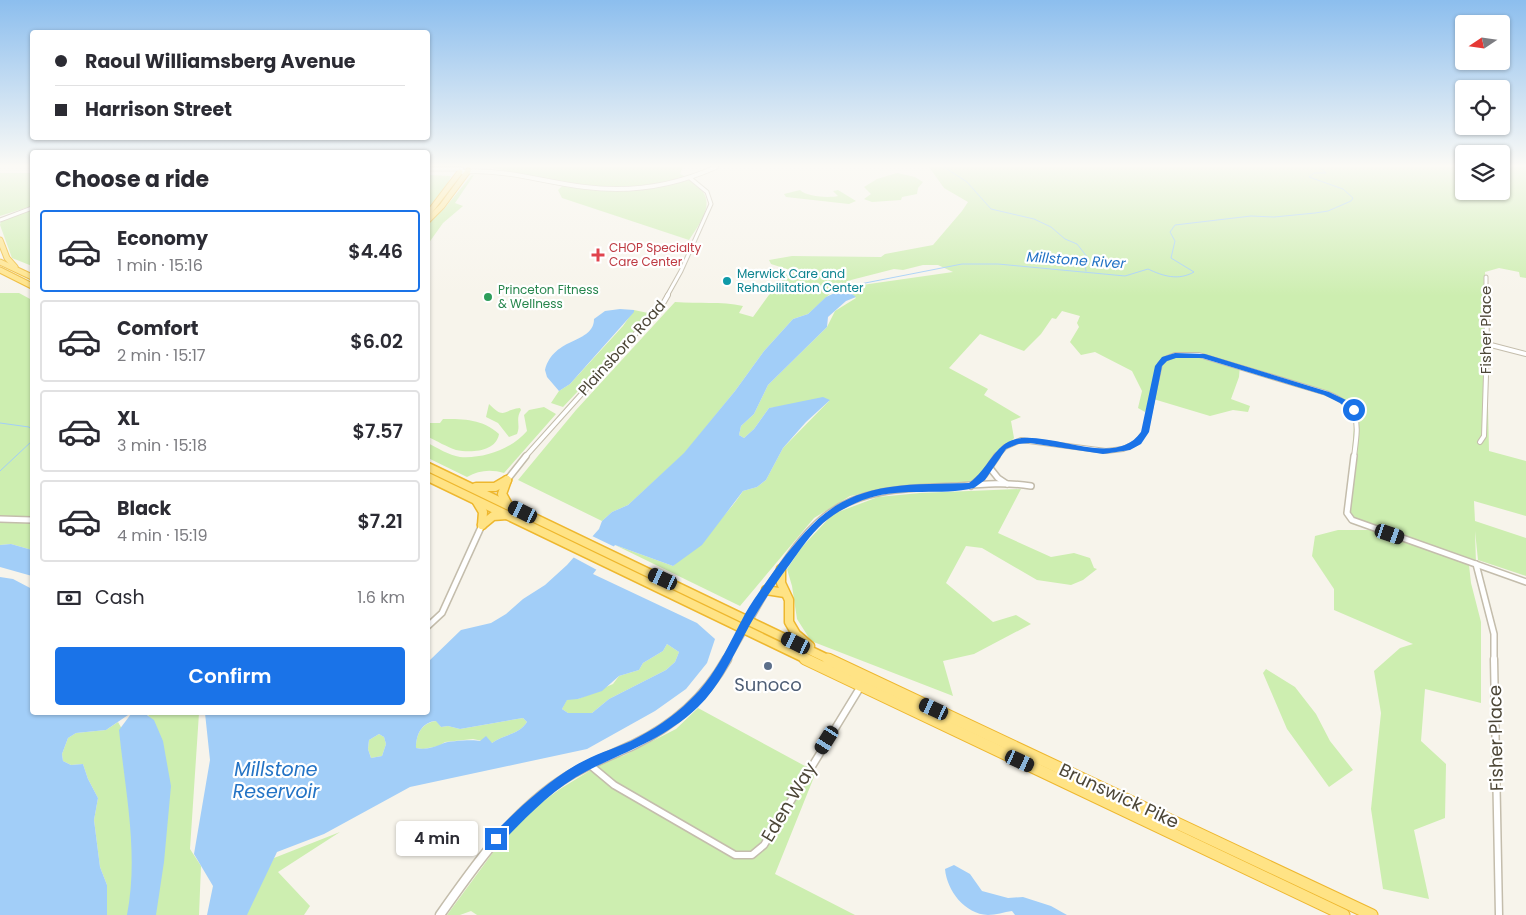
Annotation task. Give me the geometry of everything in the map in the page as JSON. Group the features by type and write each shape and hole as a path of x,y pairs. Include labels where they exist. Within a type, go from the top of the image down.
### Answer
{"highway":[{"path":"0,240 7,258 16,269"},
{"path":"0,262 30,275"},
{"path":"0,270 30,285"},
{"path":"430,468 566,532 580,545"},
{"path":"430,478 580,545"},
{"path":"466,485 488,488 495,487 507,480"},
{"path":"507,480 502,494 508,505"},
{"path":"476,500 483,512 482,525"},
{"path":"482,525 493,516 510,515"},
{"name":"Brunswick Pike","path":"580,545 745,624 861,686 1344,915"},
{"path":"781,569 781,583 789,600 788,618 793,630 804,641 828,658"},
{"path":"766,590 785,593"},
{"name":"Brunswick Pike","path":"745,624 828,658 1372,915"}],"street":[{"path":"0,219 28,210"},
{"name":"Plainsboro Road","path":"507,480 531,449 667,298 708,210"},
{"name":"Fisher Place","path":"1480,442 1484,436 1487,344 1486,277"},
{"path":"1487,344 1526,354"},
{"path":"971,486 980,480 1004,447 1017,441 1030,440 1103,451 1119,450 1133,445 1141,439 1145,432 1160,364 1165,359 1175,355 1199,355 1326,393 1343,401 1352,409 1358,423 1347,513 1351,519 1360,524 1526,582"},
{"path":"990,468 998,478 1008,484"},
{"path":"440,915 477,862 508,826 556,784 589,764 645,739 688,710 715,679 745,624 781,569 814,526 832,511 853,500 900,488 1008,484 1031,486"},
{"path":"0,519 30,520"},
{"path":"430,624 442,612 482,525"},
{"name":"Fisher Place","path":"1476,564 1494,634 1499,915"},
{"name":"Eden Way","path":"589,764 608,780 736,855 748,856 755,854 764,845 861,686"}],"green space":[{"path":"0,210 20,210 0,216"},
{"path":"30,210 30,265 12,258 0,225 1,221"},
{"path":"443,210 459,210 443,223 430,241 430,220"},
{"path":"597,210 706,210 702,220 689,240"},
{"path":"963,210 1526,210 1526,278 1520,277 1519,272 1499,268 1485,272 1489,451 1526,461 1526,516 1474,501 1475,521 1526,538 1526,576 1478,560 1475,531 1476,564 1434,550 1469,565 1471,583 1481,622 1481,703 1425,689 1421,741 1446,764 1445,818 1414,830 1429,899 1383,889 1371,809 1381,713 1374,671 1400,648 1413,644 1334,610 1334,589 1312,556 1315,536 1338,530 1374,530 1349,518 1355,412 1347,404 1347,401 1296,382 1240,365 1239,377 1231,399 1250,406 1248,412 1233,410 1210,416 1150,398 1145,412 1138,408 1142,391 1132,371 1095,352 1081,355 1070,342 1079,327 1077,323 1080,316 1062,311 1056,319 1052,318 1041,334 1024,351 980,334 949,368 988,389 984,395 1021,417 1011,421 1014,438 976,485 886,490 850,496 814,518 740,606 615,545 673,566 719,521 743,491 757,487 766,480 783,448 829,401 769,408 754,429 744,438 739,435 741,426 754,414 768,385 827,327 835,311 856,298 850,291 855,286 953,272 938,265 923,265 903,270 894,269 851,280 832,292 808,314 793,319 764,351 735,391 684,454 628,505 612,512 602,521 518,480 576,410 675,302 743,306 739,313 753,317 779,281 782,281 790,270 771,264 769,260 792,256 881,257 885,254 933,245"},
{"path":"0,293 19,293 30,299 30,549 11,544 0,545"},
{"path":"634,310 648,313 641,324 563,407 551,403 559,391 570,384 623,326"},
{"path":"489,404 501,413 520,408 517,434 509,437 498,423 486,417"},
{"path":"544,407 556,414 504,473 485,471 467,477 430,459 430,444 460,457 478,456 505,448 527,431 524,415 529,410"},
{"path":"443,419 466,420 486,425 499,434 497,440 488,448 475,451 456,450 430,438 430,423 440,423"},
{"path":"1021,489 998,533 1051,557 1074,553 1090,558 1094,568 1097,569 1083,580 1071,585 1037,580 982,548 966,546 946,583 993,622 1016,615 1031,624 974,654 943,661 953,696 811,641 797,619 792,586 787,569 802,547 833,514 878,497 920,493"},
{"path":"667,644 679,652 675,662 666,670 609,699 592,713 568,713 562,709 567,699 578,699 613,684 619,676 639,670 643,663 663,651"},
{"path":"1266,669 1295,687 1316,714 1330,741 1353,770 1329,787 1287,729 1263,673"},
{"path":"698,708 816,772 775,874 855,915 477,915 471,911 460,915 447,915 497,847 534,808 560,789 609,759 623,756 676,729"},
{"path":"148,715 199,715 190,849 201,866 199,915 107,915 107,885 100,867 94,820 98,798 83,764 71,765 63,761 62,754 68,738 76,733 106,730 118,722 122,729 150,718"},
{"path":"523,718 527,722 520,730 492,743 473,739 445,742 439,746 423,749 416,748 417,738 421,730 432,722 437,721 441,727 448,726 460,729"},
{"path":"379,734 384,737 386,744 382,756 371,758 368,749 369,740"},
{"path":"340,832 278,872 310,906 304,915 242,915 274,858"}],"water":[{"name":"Millstone Reservoir","path":"839,291 848,291 856,297 846,301 828,317 827,327 768,385 754,414 741,426 739,435 744,438 754,429 769,408 823,397 830,400 806,422 783,448 766,480 757,487 743,491 702,545 673,566 615,545 593,574 697,623 715,639 707,663 686,689 655,711 587,749 410,787 324,834 277,852 247,915 207,915 213,886 194,854 210,760 205,715 430,715 430,660 461,630 491,623 506,614 523,599 545,585 567,565 599,529 602,521 612,512 628,505 684,453 735,391 764,351 793,319 808,314 826,297","holes":["667,644 679,652 675,662 666,670 609,699 592,713 568,713 562,709 567,700 578,699 602,691 619,676 639,670 643,663 663,651","523,718 527,722 520,730 492,743 486,736 480,741 446,742 430,748 416,748 417,738 421,730 431,722 436,721 441,727 448,726 460,729","379,734 384,737 386,744 382,756 371,758 368,749 369,740"]},
{"path":"634,310 634,312 570,384 559,391 547,377 545,370 550,359 556,351 588,333 594,319 605,311"},
{"path":"11,544 30,549 30,575 0,567 0,545"},
{"path":"0,577 13,579 30,588 30,715 128,715 106,730 76,733 68,738 62,754 63,761 71,765 83,764 98,798 94,820 100,867 107,885 107,915 0,915"},
{"path":"130,715 147,715 154,720 163,741 171,786 164,862 156,915 127,915 132,869 131,845 119,730"},
{"path":"954,865 970,874 982,891 1008,898 1023,897 1051,906 1067,915 1015,915 1012,911 994,915 980,914 965,906 953,893 946,877 945,869"}],"pier":[{"path":"590,535 617,548 597,570 571,556"}],"waterway":[{"path":"994,210 1034,219 1051,227 1065,239 1077,244 1088,258 1085,265 1086,271"},
{"name":"Millstone River","path":"848,291 860,284 962,264 998,264 1125,276 1148,269 1159,274 1176,277 1188,275 1194,272 1171,258 1175,241 1170,232 1175,225 1251,216 1274,217 1315,213 1331,210"},
{"path":"0,423 30,428"},
{"path":"0,471 30,443"}],"place":[{"name":"CHOP Specialty Care Center","path":"598,255"},
{"name":"Merwick Care and Rehabilitation Center","path":"727,281"},
{"name":"Princeton Fitness & Wellness","path":"488,297"},
{"name":"Sunoco","path":"768,666"}],"route":[{"path":"496,839 529,806 565,777 582,767 635,744 655,733 673,722 695,703 715,679 756,603 804,537 820,520 845,504 868,495 891,490 971,486 982,478 1004,447 1017,441 1030,440 1103,451 1115,451 1130,447 1143,437 1145,432 1158,368 1161,362 1175,355 1202,356 1326,393 1343,401 1354,410"}]}
